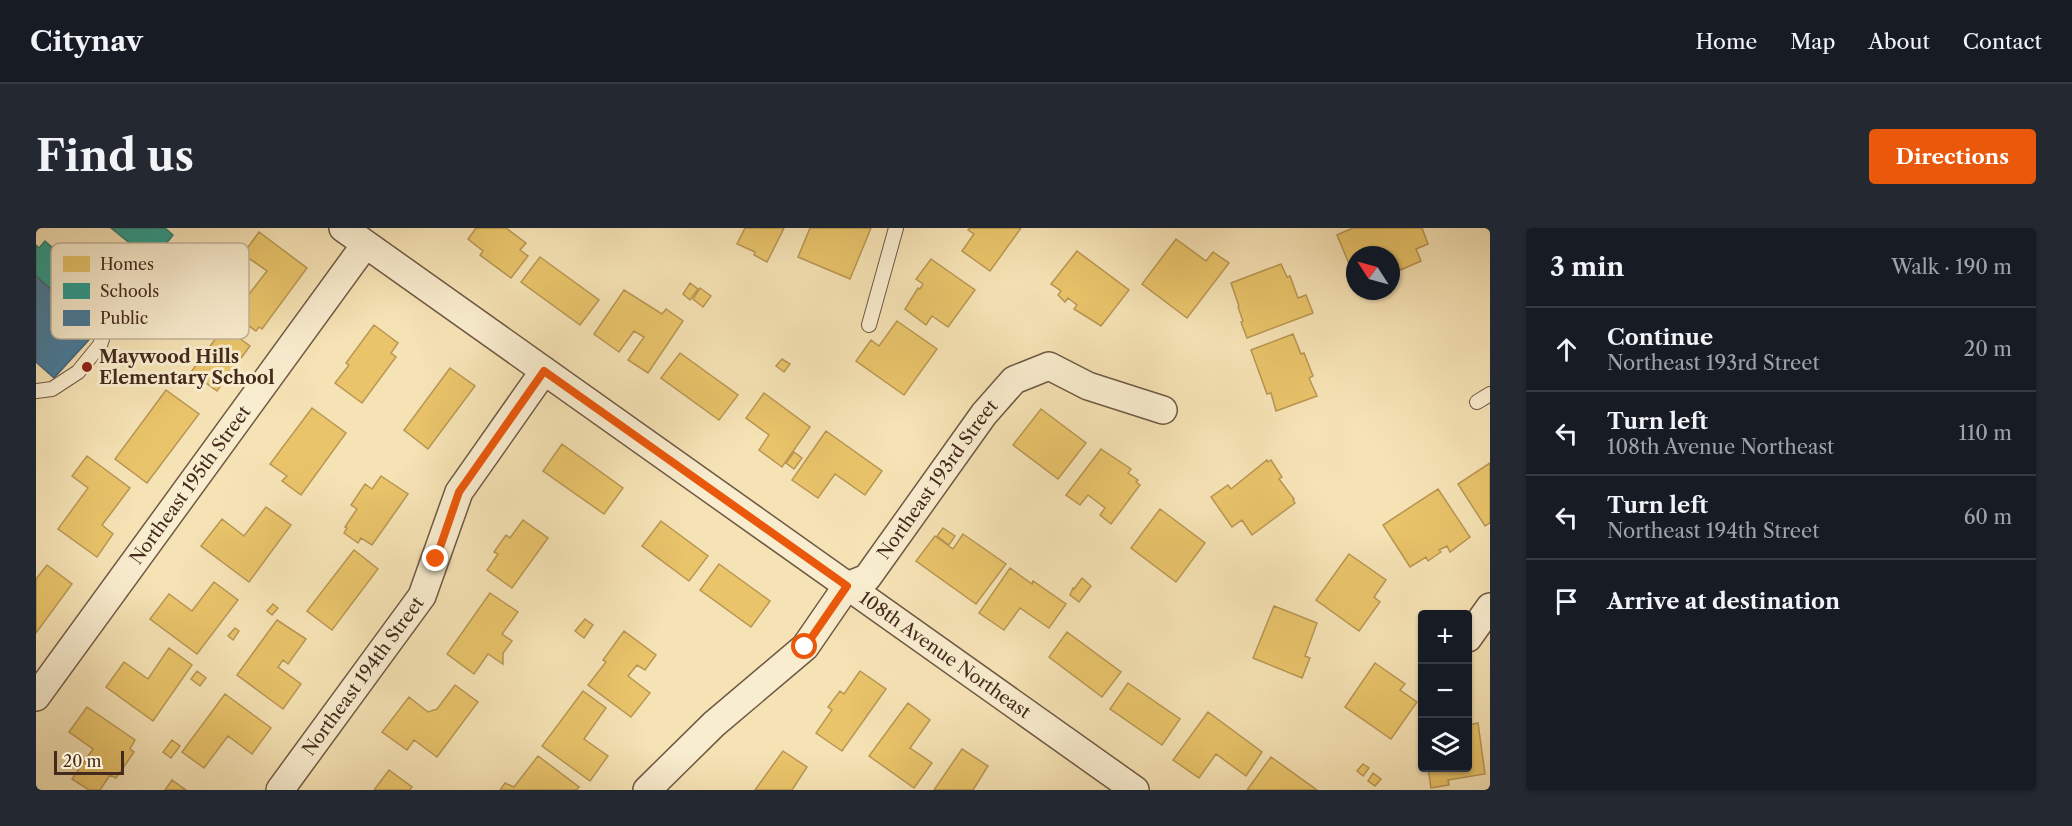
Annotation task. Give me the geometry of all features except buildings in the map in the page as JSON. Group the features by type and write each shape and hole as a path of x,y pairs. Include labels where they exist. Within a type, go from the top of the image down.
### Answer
{"street":[{"name":"108th Avenue Northeast","path":"343,228 1135,790"},
{"name":"Northeast 195th Street","path":"36,697 365,245"},
{"name":"Northeast 193rd Street","path":"647,790 714,724 805,647 847,586 867,578 984,414 1014,380 1049,366 1088,386 1163,410"},
{"name":"Northeast 194th Street","path":"280,790 422,597 459,492 544,371"},
{"path":"1472,632 1490,607"}],"lane":[{"path":"869,325 896,228"},
{"path":"36,391 52,389 78,372 100,345 102,339"},
{"path":"1477,402 1490,394"}],"place":[{"name":"Maywood Hills Elementary School","path":"87,367"}],"route":[{"path":"436,559 459,492 544,371 847,586 805,647"}]}
